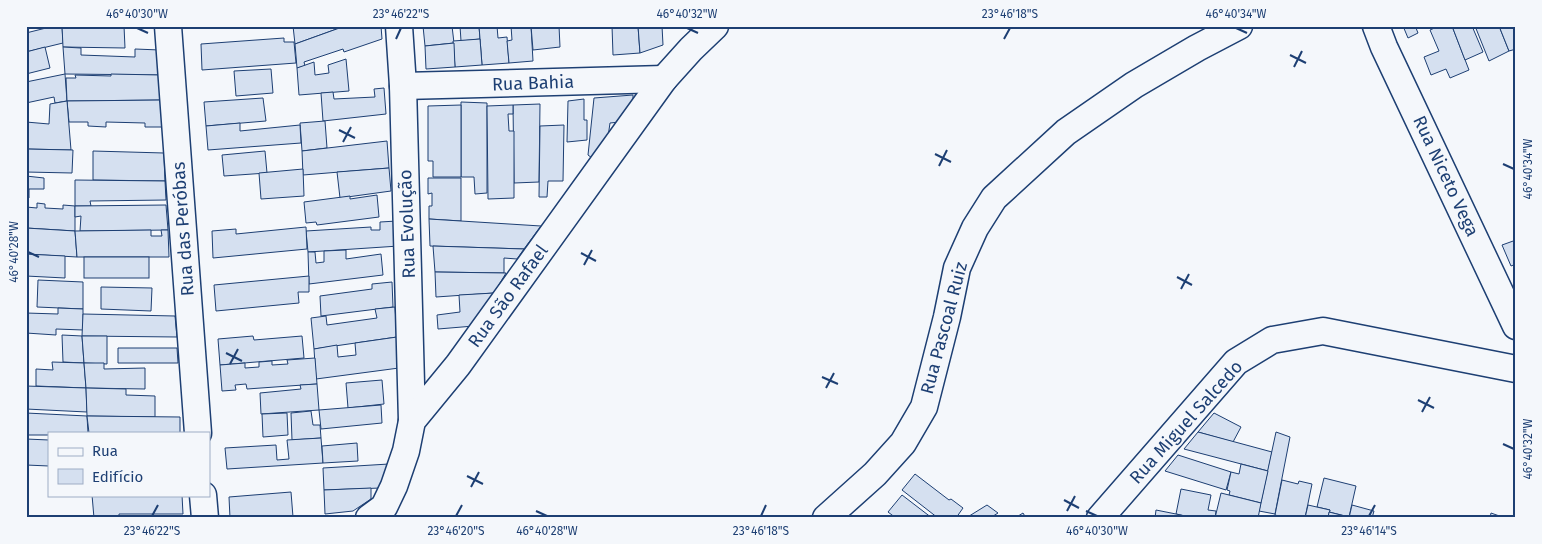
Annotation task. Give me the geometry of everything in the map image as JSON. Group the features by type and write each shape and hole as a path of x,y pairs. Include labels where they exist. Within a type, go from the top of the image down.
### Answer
{"street":[{"name":"Rua das Peróbas","path":"168,26 198,432"},
{"name":"Rua Evolução","path":"399,26 403,86 412,421"},
{"name":"Rua São Rafael","path":"369,518 384,507 394,486 406,451 412,421 458,365 664,79 715,26"},
{"name":"Rua Pascoal Ruiz","path":"826,518 874,474 903,443 924,407 947,317 957,268 975,228 994,198 1066,132 1134,85 1238,26"},
{"name":"Rua Niceto Vega","path":"1376,26 1516,326"},
{"name":"Rua Bahia","path":"403,86 664,79"},
{"name":"Rua Miguel Salcedo","path":"1100,518 1236,362 1272,340 1323,331 1516,369"},
{"path":"203,496 204,518"}],"building":[{"path":"54,26 62,26 63,43 26,52 26,33"},
{"path":"62,26 124,26 125,48 63,47"},
{"path":"293,26 345,26 295,44"},
{"path":"345,26 381,26 382,39 344,52 343,49 304,62 305,66 297,68 295,44"},
{"path":"423,26 452,26 454,43 425,46"},
{"path":"460,26 479,26 480,39 461,41"},
{"path":"479,26 497,26 498,38 507,37 509,63 482,65"},
{"path":"511,26 531,26 533,61 509,63 507,41 512,40"},
{"path":"531,26 559,26 560,47 533,50"},
{"path":"612,26 638,26 640,53 613,55"},
{"path":"638,26 662,26 663,45 640,53"},
{"path":"1403,26 1420,26 1416,28 1418,33 1408,38"},
{"path":"1439,26 1452,26 1469,70 1450,78 1446,69 1431,75 1424,57 1439,51 1430,30"},
{"path":"1452,26 1472,26 1483,52 1465,60"},
{"path":"1475,26 1499,26 1509,51 1489,61"},
{"path":"1499,26 1516,26 1516,49 1509,51"},
{"path":"284,38 284,42 294,42 296,63 202,70 201,44"},
{"path":"480,39 482,65 455,67 453,41"},
{"path":"454,43 455,67 426,69 425,46"},
{"path":"45,47 50,68 26,74 26,52"},
{"path":"63,47 81,48 81,55 135,57 135,49 160,50 160,75 65,74"},
{"path":"346,59 349,91 299,95 297,68 314,62 315,75 329,73 328,65"},
{"path":"271,69 273,93 236,96 234,71"},
{"path":"65,74 67,101 55,103 54,97 26,103 26,82"},
{"path":"111,74 160,75 162,100 67,101 66,78 76,78 75,75 111,76"},
{"path":"384,88 386,114 323,121 321,93 333,92 334,99 375,97 374,89"},
{"path":"633,95 633,100 626,115 621,115 620,122 610,123 608,137 592,158 588,155 594,98"},
{"path":"263,98 266,121 206,126 204,102"},
{"path":"584,99 584,120 587,120 587,140 567,142 568,101"},
{"path":"162,100 163,127 145,127 145,123 106,122 106,127 88,126 88,122 69,122 67,101"},
{"path":"67,101 71,150 26,149 26,122 49,124 50,104"},
{"path":"461,102 487,103 487,193 475,194 474,177 461,177"},
{"path":"540,104 539,182 514,183 513,105"},
{"path":"461,105 461,177 433,177 433,161 428,161 428,106"},
{"path":"513,105 513,114 508,114 509,131 514,131 514,198 488,199 487,106"},
{"path":"325,121 327,148 302,151 300,123"},
{"path":"240,123 240,131 300,125 301,143 208,150 206,126"},
{"path":"564,125 563,181 548,181 547,197 539,197 540,126"},
{"path":"387,141 389,168 303,175 302,151"},
{"path":"26,149 73,150 72,173 26,172"},
{"path":"93,151 164,153 165,181 93,180"},
{"path":"265,151 267,173 224,176 222,155"},
{"path":"389,168 391,191 340,198 337,172"},
{"path":"303,169 304,196 261,199 259,173"},
{"path":"26,176 44,178 44,189 29,189 29,198 26,198"},
{"path":"428,178 461,178 461,221 429,219 432,193 428,194"},
{"path":"75,180 165,181 166,200 90,201 91,206 75,206"},
{"path":"377,195 379,217 317,225 316,222 306,223 304,202 350,196 350,199"},
{"path":"37,203 45,204 45,208 63,209 63,205 75,206 75,231 26,228 26,207 37,208"},
{"path":"166,205 168,230 80,231 81,216 75,217 75,206"},
{"path":"429,219 541,226 524,249 430,246"},
{"path":"397,221 399,246 308,252 306,231 371,227 371,230 380,230 380,222"},
{"path":"306,227 307,249 213,258 212,231 236,229 236,234"},
{"path":"26,228 75,231 77,257 26,254"},
{"path":"151,230 151,236 162,236 161,230 168,230 169,257 77,257 75,231"},
{"path":"1516,240 1516,264 1511,266 1502,245"},
{"path":"433,246 524,249 517,259 504,258 504,273 435,272"},
{"path":"346,250 346,259 381,254 383,275 309,284 308,252 315,252 316,263 324,262 324,251"},
{"path":"26,254 65,256 65,278 26,276"},
{"path":"84,257 149,257 149,278 84,278"},
{"path":"435,272 506,273 494,293 436,297"},
{"path":"309,276 309,292 298,292 299,303 216,311 214,285"},
{"path":"38,280 83,282 83,309 37,307"},
{"path":"392,282 393,307 321,316 320,296 372,289 372,284"},
{"path":"101,287 152,288 151,311 101,309"},
{"path":"494,293 474,326 438,329 437,315 460,312 459,295"},
{"path":"395,307 397,337 314,349 311,318 326,316 327,325 377,318 375,309"},
{"path":"58,308 83,309 83,330 56,329 56,335 26,333 26,313 58,314"},
{"path":"83,314 175,316 177,337 82,336"},
{"path":"62,335 82,336 84,363 63,362"},
{"path":"82,336 107,336 107,364 84,363"},
{"path":"253,336 254,340 302,336 304,358 220,365 218,339"},
{"path":"397,337 399,368 316,379 314,349 337,345 338,357 356,355 355,343"},
{"path":"118,348 177,348 178,363 118,363"},
{"path":"315,358 317,384 247,389 246,384 235,385 236,390 222,391 220,365 245,363 245,368 259,367 259,362 272,361 272,365 288,364 287,360"},
{"path":"52,362 84,363 86,388 36,386 36,369 53,370"},
{"path":"84,363 104,363 104,369 145,368 145,389 86,388"},
{"path":"382,380 384,404 348,408 346,383"},
{"path":"317,384 319,410 261,414 260,393 301,389 300,385"},
{"path":"26,386 86,388 87,412 26,409"},
{"path":"86,388 126,389 126,395 155,396 155,417 87,416"},
{"path":"381,405 382,423 321,429 319,410"},
{"path":"311,411 313,425 320,425 321,438 292,440 291,413"},
{"path":"26,413 87,416 88,432 48,432 48,435 26,435"},
{"path":"287,413 288,435 263,437 262,414"},
{"path":"1214,413 1241,427 1233,442 1198,432"},
{"path":"87,416 180,417 180,432 89,432"},
{"path":"1198,432 1272,452 1268,471 1184,449"},
{"path":"1276,432 1290,437 1275,514 1259,511"},
{"path":"321,438 323,463 227,469 225,448 276,445 277,460 289,459 287,440"},
{"path":"26,439 48,440 48,466 26,465"},
{"path":"357,443 358,461 323,463 322,446"},
{"path":"1178,455 1231,472 1226,490 1165,471"},
{"path":"389,464 381,488 324,490 323,468"},
{"path":"1241,464 1268,471 1261,503 1229,495 1230,491 1227,490 1231,472 1239,474"},
{"path":"915,474 949,500 951,499 963,508 956,518 938,518 902,490"},
{"path":"1324,478 1356,486 1349,517 1317,507"},
{"path":"1282,480 1298,484 1299,481 1312,484 1305,518 1286,518 1275,515"},
{"path":"371,488 371,499 353,511 325,514 324,490"},
{"path":"1181,489 1211,495 1208,510 1216,511 1215,518 1194,518 1176,514"},
{"path":"291,492 293,517 230,518 229,497"},
{"path":"1221,493 1261,503 1258,518 1215,518"},
{"path":"902,495 932,518 896,518 888,512"},
{"path":"92,496 182,496 183,514 119,514 119,518 94,518"},
{"path":"987,505 998,513 990,518 966,518"},
{"path":"1308,505 1330,510 1328,518 1305,518"},
{"path":"1352,505 1374,511 1372,518 1349,518"},
{"path":"1156,510 1176,514 1194,518 1155,518"},
{"path":"1329,512 1349,517 1349,518 1328,518"},
{"path":"1023,513 1026,518 1015,518"},
{"path":"1491,513 1505,518 1490,518"}]}
